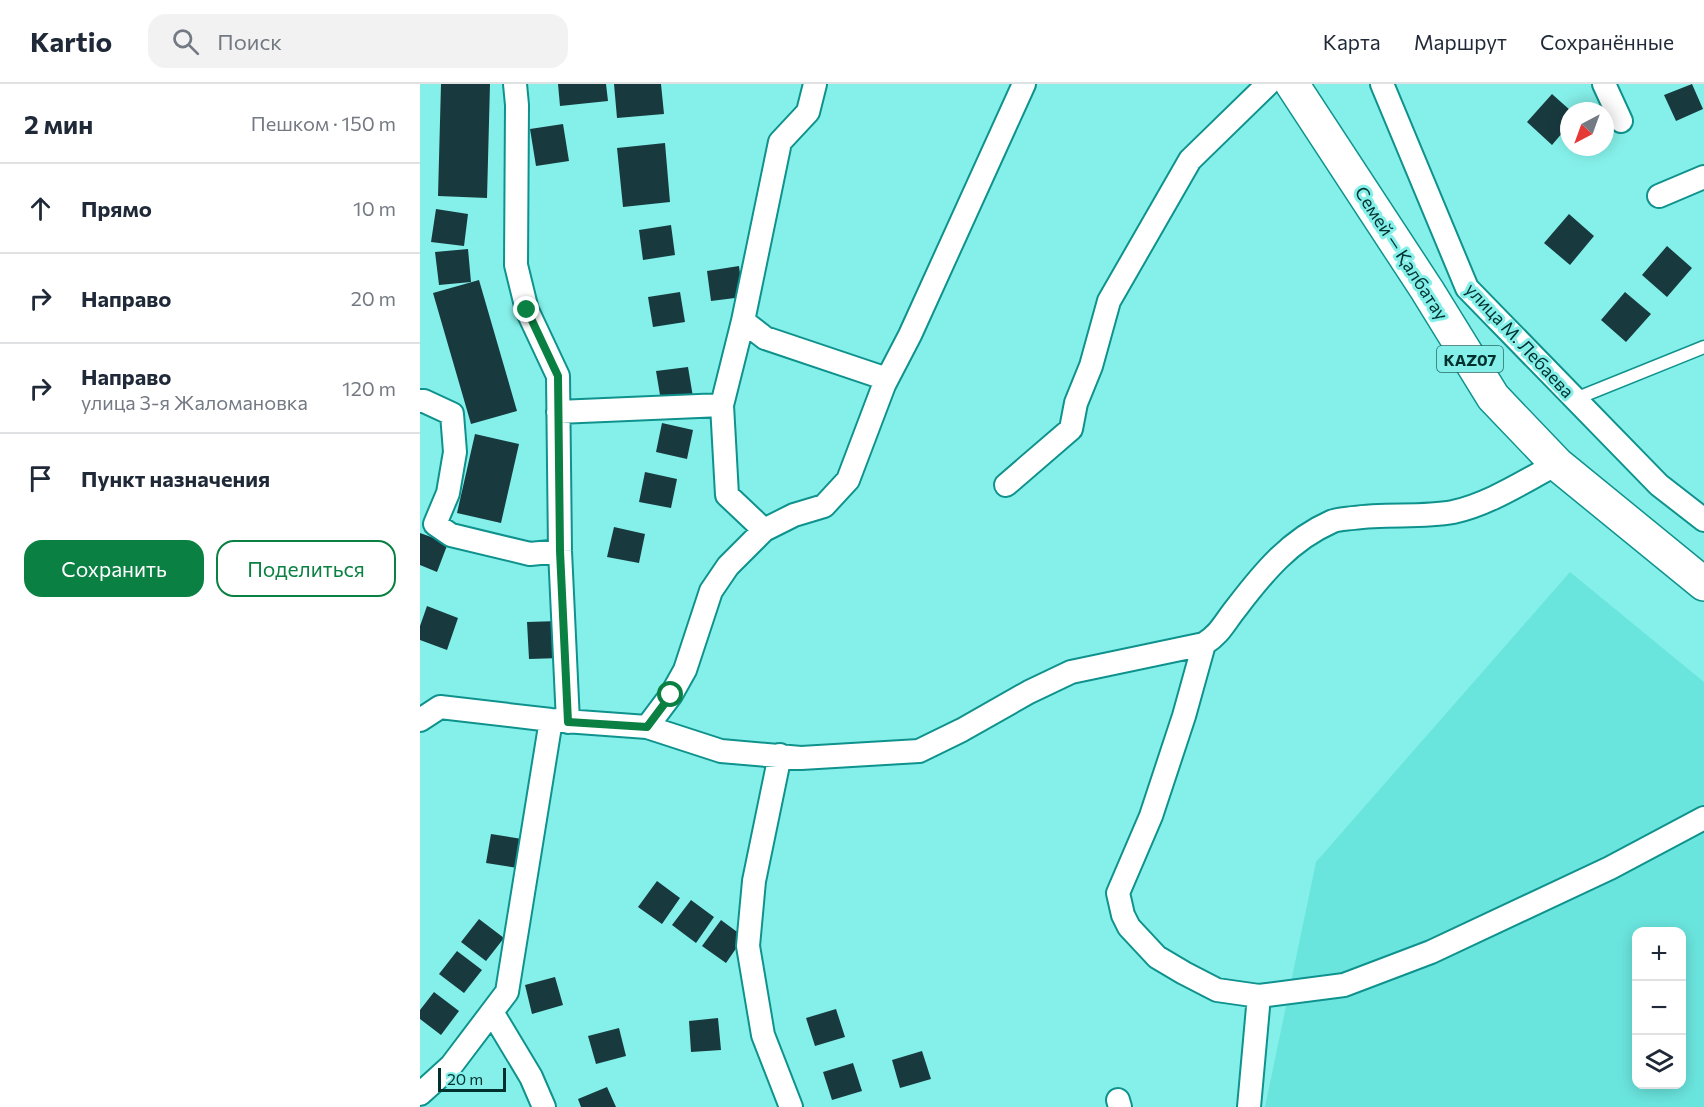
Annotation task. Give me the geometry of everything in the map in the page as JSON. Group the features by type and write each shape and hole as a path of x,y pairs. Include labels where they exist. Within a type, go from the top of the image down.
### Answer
{"highway":[{"name":"Семей — Қалбатау","path":"1292,84 1427,290 1493,397 1557,464 1704,584"}],"street":[{"path":"420,1094 452,1066 507,992 559,721 558,376 527,310 516,265 517,105 515,84"},
{"path":"764,530 727,495 722,405 743,321 780,142 808,112 815,84"},
{"path":"647,727 671,695 685,670 711,591 728,566 764,530 794,515 824,506 848,480 887,379 910,335 1024,84"},
{"path":"1006,485 1071,429 1076,403 1091,366 1108,301 1190,160 1268,84"},
{"name":"улица М. Лебаева","path":"1382,84 1467,288 1659,485 1704,520"},
{"path":"1604,84 1621,120"},
{"path":"1659,196 1704,177"},
{"path":"743,321 765,338 887,379"},
{"path":"420,401 452,414 455,452 448,493 435,524 451,535 530,554 560,551"},
{"path":"558,412 722,405"},
{"path":"420,720 440,708 559,721 647,727 721,751 801,758 919,751 1071,672 1204,644 1218,635 1249,592 1285,552 1305,536 1333,521 1376,515 1452,512 1478,505 1557,464"},
{"path":"1204,644 1184,716 1151,816 1118,893 1123,915 1129,927 1157,957 1217,990 1258,996 1344,985 1431,952 1610,868 1704,818"},
{"path":"780,755 754,881 748,946 763,1035 791,1107"},
{"path":"1249,1107 1258,996"},
{"path":"492,1012 531,1077 544,1107"}],"lane":[{"path":"1575,399 1704,348"}],"shaded area":[{"path":"1570,572 1704,682 1704,1107 1265,1107 1316,862"}],"building":[{"path":"441,84 490,84 487,198 438,196"},
{"path":"558,84 606,84 608,101 560,106"},
{"path":"614,84 661,84 664,114 617,118"},
{"path":"1692,84 1703,109 1676,121 1664,95"},
{"path":"1552,94 1561,102 1560,136 1552,145 1527,122"},
{"path":"563,124 569,161 536,166 530,129"},
{"path":"665,143 670,202 623,207 617,148"},
{"path":"436,209 468,214 464,246 431,242"},
{"path":"1569,214 1594,236 1570,265 1544,243"},
{"path":"671,225 675,255 643,260 639,230"},
{"path":"1667,246 1692,268 1667,297 1642,275"},
{"path":"468,249 471,282 439,285 435,252"},
{"path":"739,266 743,297 711,301 707,271"},
{"path":"479,280 517,411 471,424 433,293"},
{"path":"680,292 685,322 653,327 648,297"},
{"path":"1625,292 1651,314 1626,342 1601,320"},
{"path":"688,367 693,397 661,401 656,371"},
{"path":"662,423 693,430 687,459 656,452"},
{"path":"475,434 519,444 501,523 457,513"},
{"path":"645,472 677,479 671,508 639,502"},
{"path":"614,527 645,534 639,563 607,557"},
{"path":"420,533 448,543 437,572 420,565"},
{"path":"427,606 458,618 447,650 420,640 420,626"},
{"path":"559,621 561,658 529,659 527,622"},
{"path":"491,834 522,839 518,868 486,863"},
{"path":"657,881 680,898 662,924 638,907"},
{"path":"691,900 714,917 696,943 672,925"},
{"path":"479,919 504,938 486,961 461,942"},
{"path":"721,920 744,937 726,963 702,946"},
{"path":"457,951 482,970 464,993 439,974"},
{"path":"555,977 563,1005 532,1014 525,985"},
{"path":"434,992 459,1011 441,1035 420,1019 420,1010"},
{"path":"836,1009 845,1037 815,1046 806,1018"},
{"path":"718,1018 721,1050 691,1052 689,1021"},
{"path":"619,1028 626,1056 596,1064 588,1036"},
{"path":"922,1051 931,1079 900,1088 892,1060"},
{"path":"853,1063 862,1091 832,1100 823,1072"},
{"path":"607,1087 616,1107 581,1107 578,1099"}],"route":[{"path":"527,310 558,376 560,551 568,722 647,727 671,695"}]}
